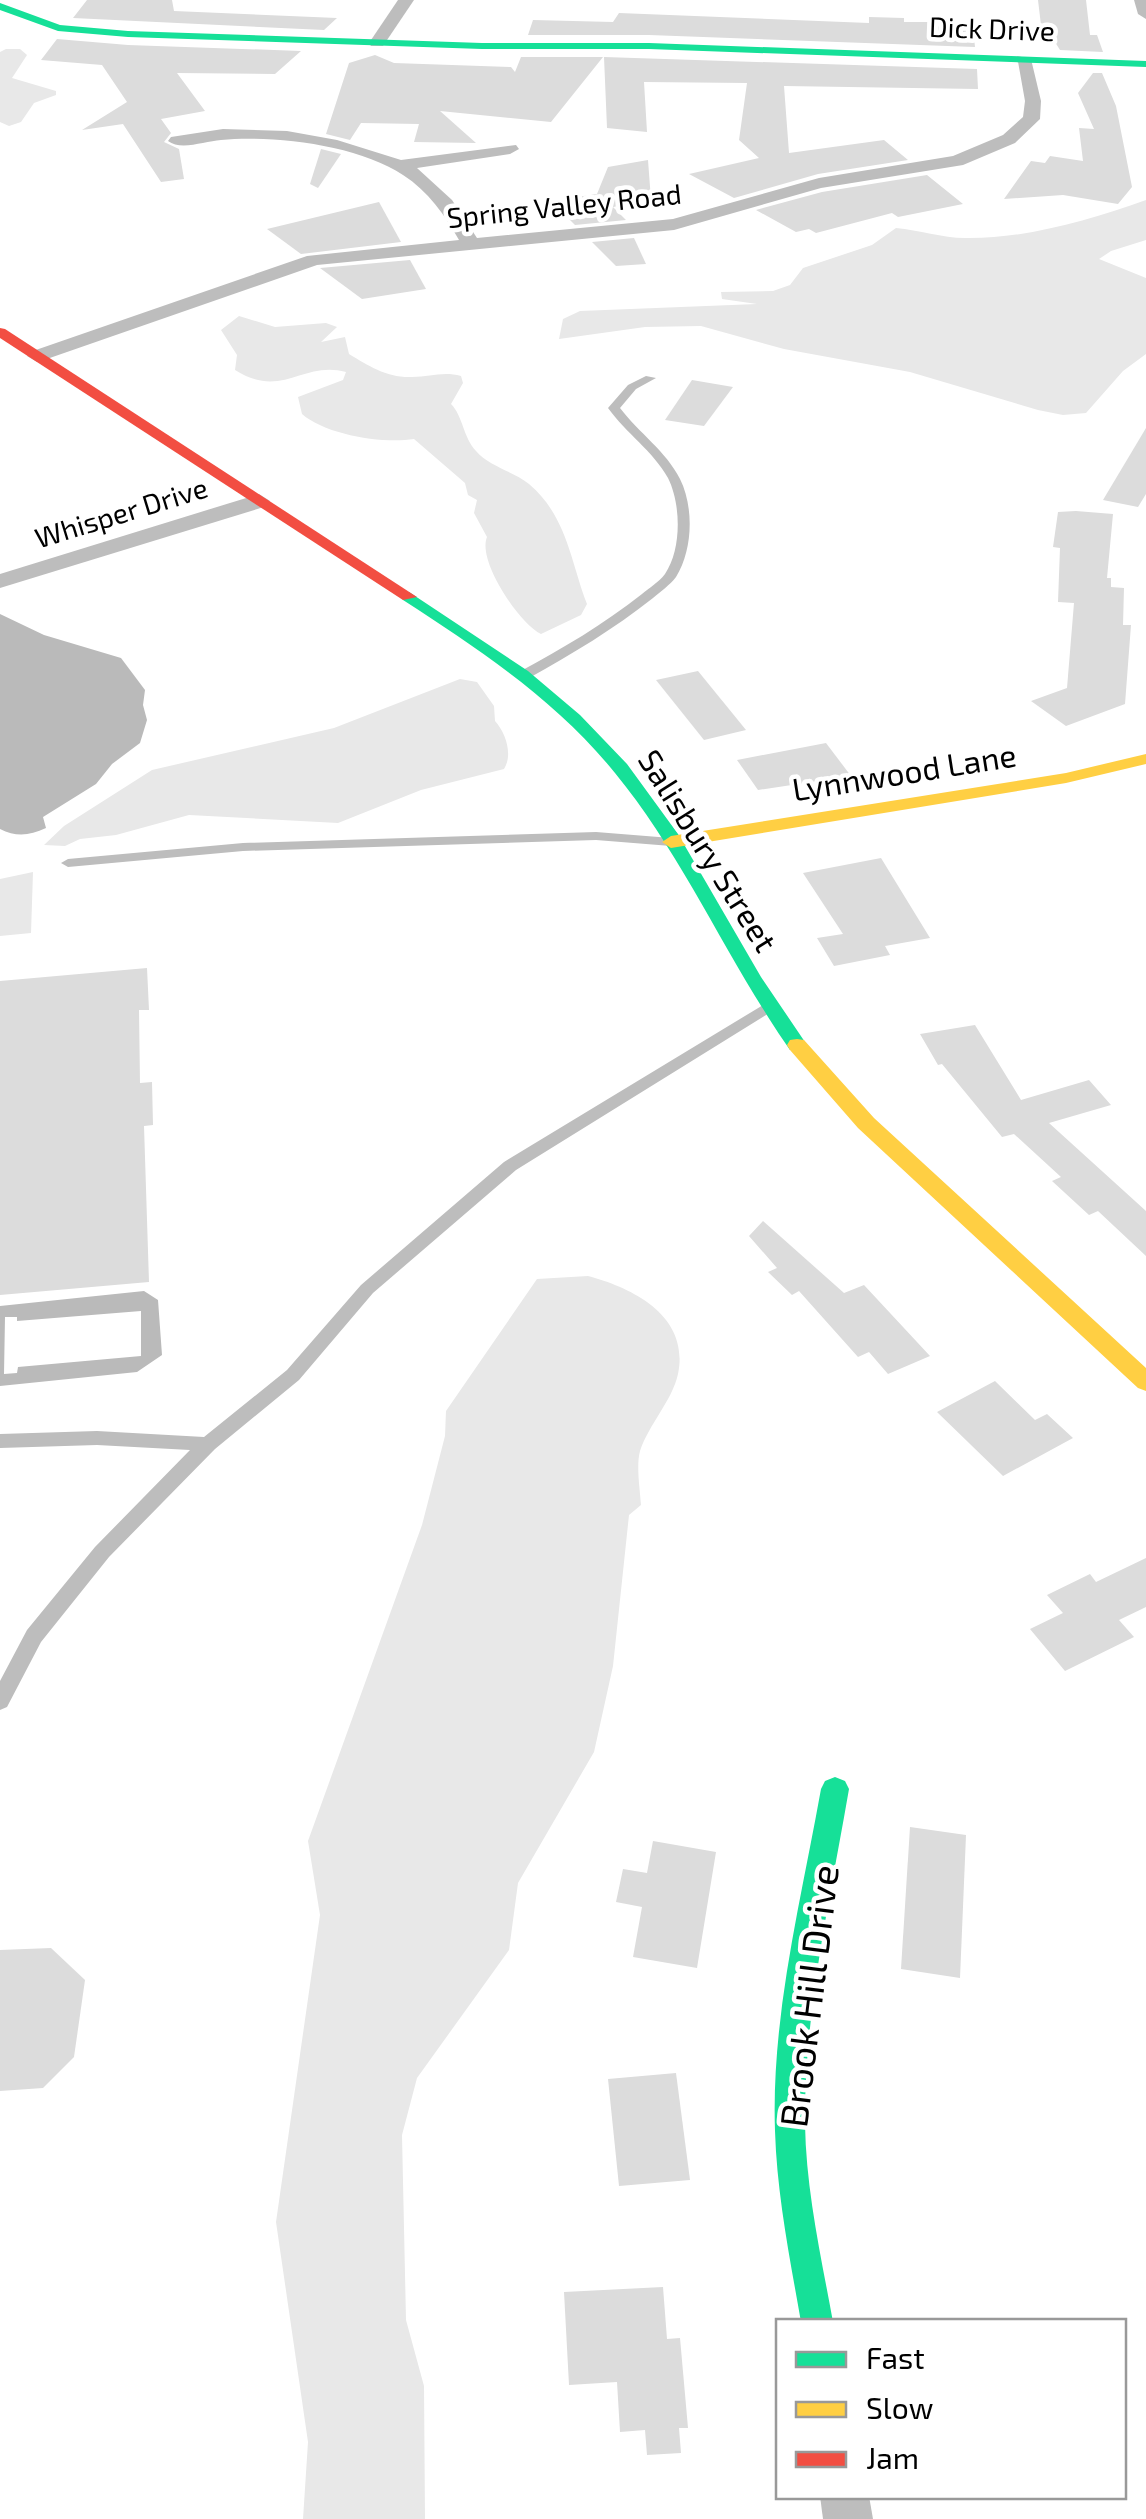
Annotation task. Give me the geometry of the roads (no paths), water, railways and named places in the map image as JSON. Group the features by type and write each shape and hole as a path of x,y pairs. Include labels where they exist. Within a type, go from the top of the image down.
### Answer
{"street":[{"path":"377,43 406,0"},
{"path":"1142,0 1146,14"},
{"name":"Dick Drive","path":"0,6 76,31 1146,64"},
{"name":"Spring Valley Road","path":"37,356 296,264 352,254 664,226 819,184 957,161 1009,139 1032,119 1034,101 1023,59"},
{"path":"177,142 217,133 270,132 341,146 400,165 443,200 470,244"},
{"path":"400,165 510,149"},
{"name":"Salisbury Street","path":"0,332 459,629 561,703 623,770 671,842 768,1007 802,1053 866,1123 1146,1382"},
{"name":"Whisper Drive","path":"0,581 260,501"},
{"name":"Lynnwood Lane","path":"671,842 1066,778 1146,759"},
{"name":"Brook Hill Drive","path":"816,2319 794,2182 791,2107 795,2037 835,1789"}],"lane":[{"path":"524,675 609,628 670,576 684,514 676,484 660,459 627,428 614,408 632,387 650,378"},
{"path":"68,863 244,847 596,836 671,842"},
{"path":"0,1701 34,1636 102,1552 208,1444 293,1375 367,1289 484,1186 546,1143 768,1007"},
{"path":"0,1441 97,1438 208,1444"}]}
